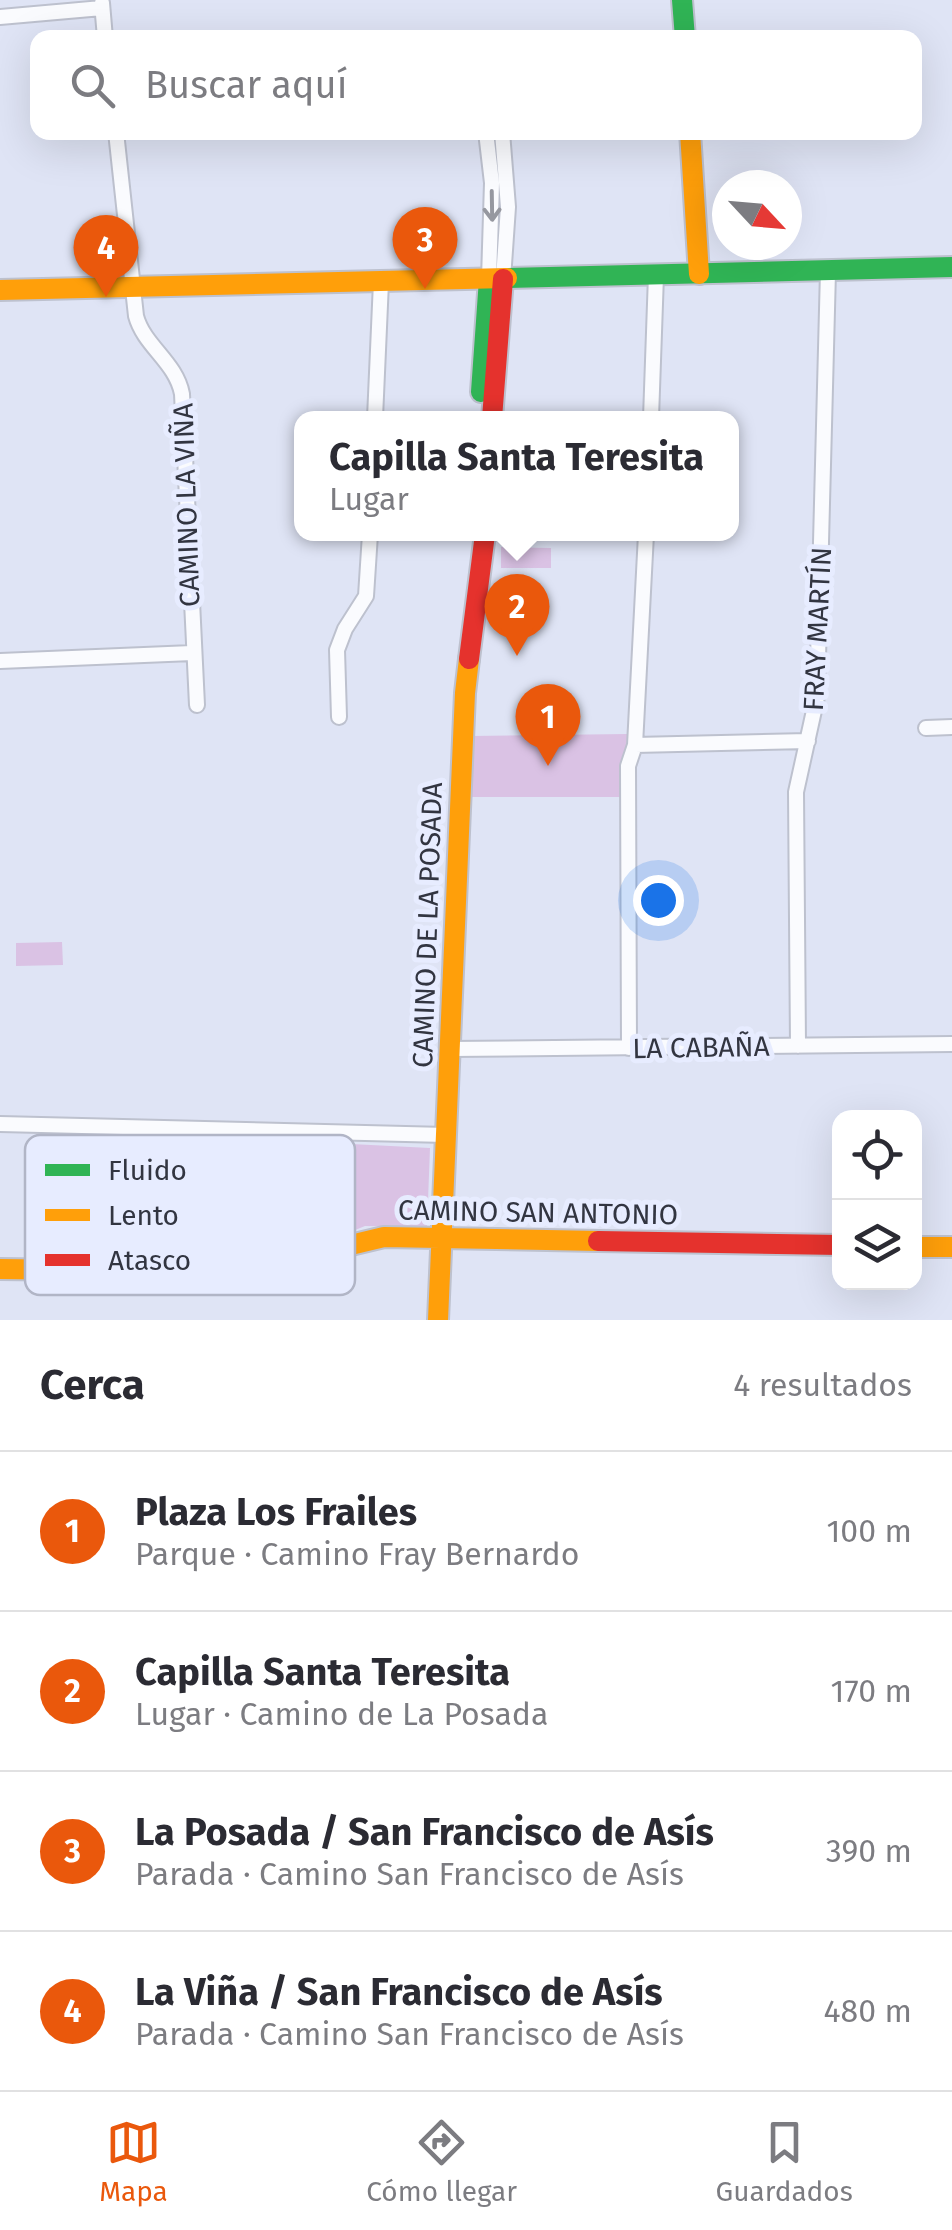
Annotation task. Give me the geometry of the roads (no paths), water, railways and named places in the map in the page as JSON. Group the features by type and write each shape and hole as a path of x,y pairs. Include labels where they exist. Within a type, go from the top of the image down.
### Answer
{"street":[{"path":"682,0 684,30"},
{"path":"0,17 102,4 105,30"},
{"name":"CAMINO LA VIÑA","path":"117,140 139,326 174,372 182,394 197,705"},
{"path":"487,140 496,279"},
{"path":"481,411 508,207 503,140"},
{"path":"691,140 699,274"},
{"path":"0,290 952,267"},
{"name":"FRAY MARTÍN","path":"798,1046 796,792 818,697 828,270"},
{"path":"651,411 656,276"},
{"path":"375,411 381,282"},
{"path":"491,344 492,411"},
{"path":"339,718 336,650 366,596 370,541"},
{"name":"CAMINO DE LA POSADA","path":"438,1320 465,693 483,541"},
{"path":"629,1048 628,766 634,745 646,541"},
{"path":"0,661 192,653"},
{"path":"926,728 952,727"},
{"path":"634,745 808,740"},
{"name":"LA CABAÑA","path":"450,1049 952,1044"},
{"path":"0,1124 446,1135"},
{"name":"CAMINO SAN ANTONIO","path":"355,1241 442,1237 832,1245"},
{"path":"922,1247 952,1248"},
{"name":"CAMINO SAN ANTONIO","path":"0,1270 25,1270"}],"place":[{"name":"La Posada / San Francisco de Asís","path":"425,289"},
{"name":"La Viña / San Francisco de Asís","path":"106,297"},
{"name":"Capilla Santa Teresita","path":"517,656"},
{"name":"Plaza Los Frailes","path":"548,766"}]}
